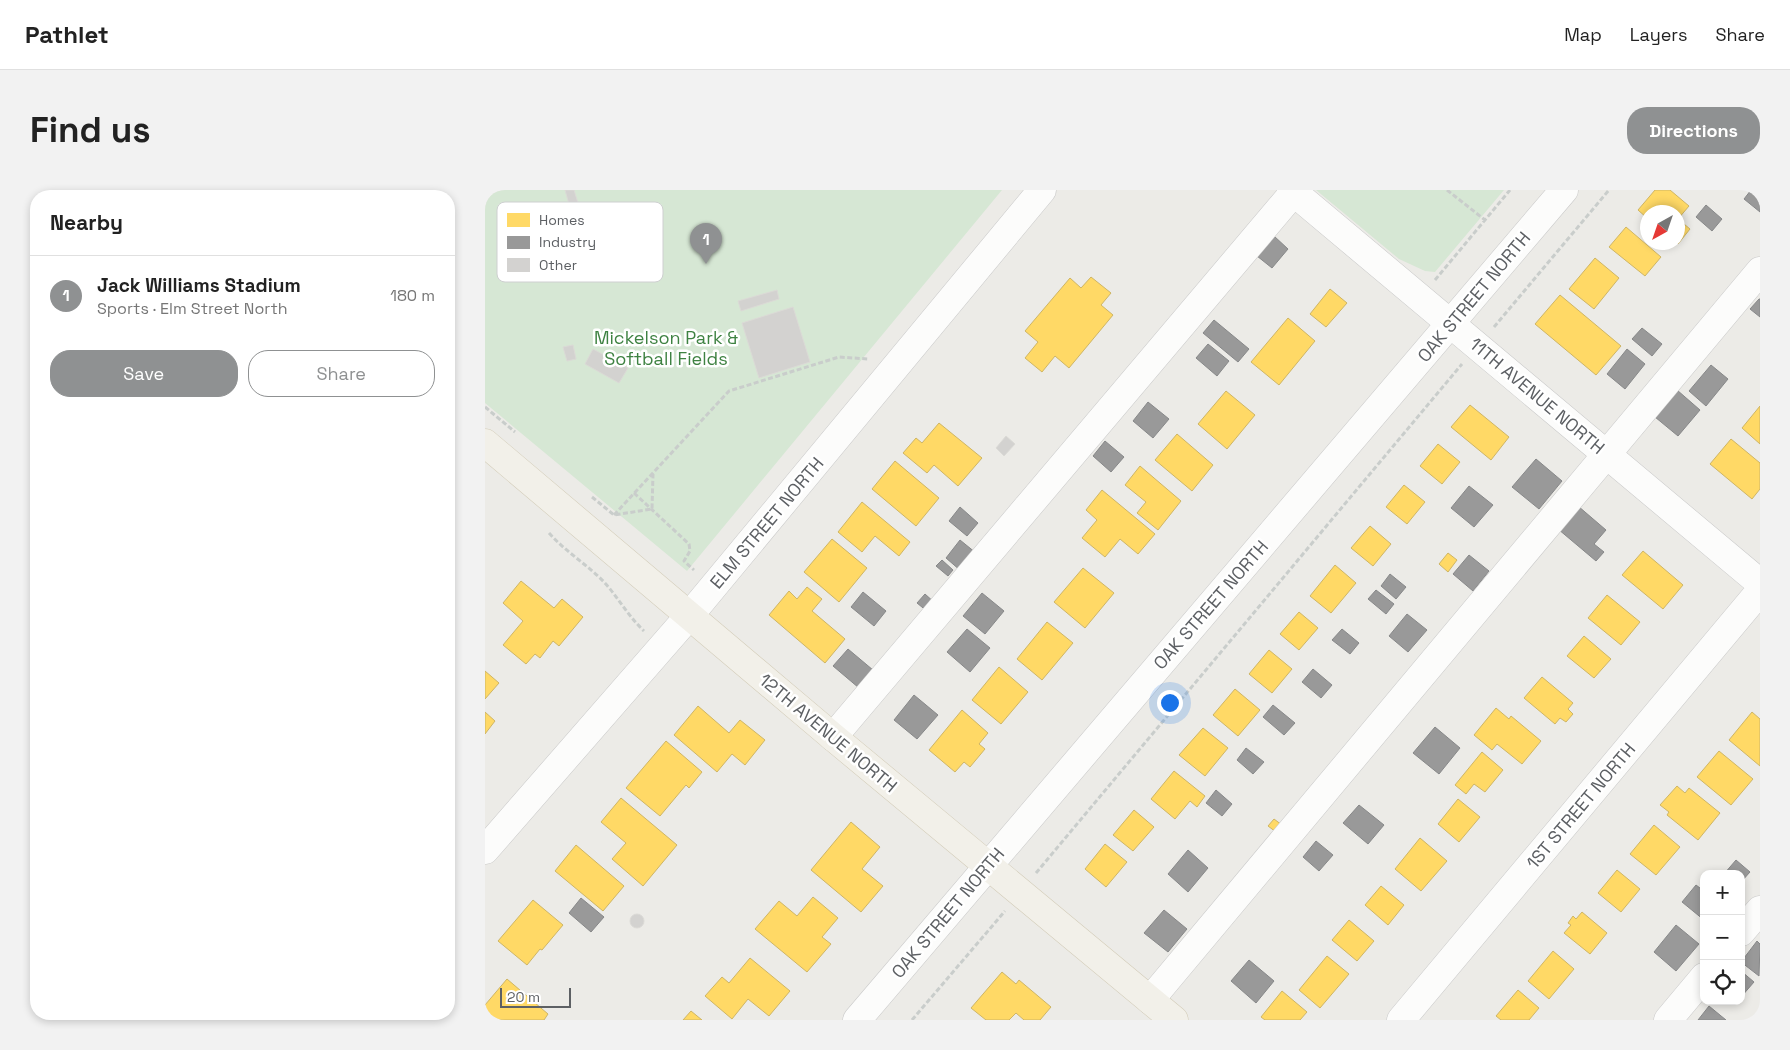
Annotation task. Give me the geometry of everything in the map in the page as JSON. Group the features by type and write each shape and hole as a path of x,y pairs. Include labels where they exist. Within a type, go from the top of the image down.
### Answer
{"main road":[{"name":"12TH AVENUE NORTH","path":"485,443 833,737 1174,1020"}],"street":[{"name":"ELM STREET NORTH","path":"485,850 689,616 1042,190"},
{"name":"OAK STREET NORTH","path":"857,1020 1564,190"},
{"name":"11TH AVENUE NORTH","path":"1293,191 1760,583"},
{"path":"833,737 1293,191"},
{"path":"1150,1000 1760,271"},
{"name":"1ST STREET NORTH","path":"1401,1020 1760,591"},
{"path":"1745,927 1760,910"},
{"path":"1667,1020 1700,982"}],"path":[{"path":"1447,190 1485,220"},
{"path":"1420,298 1510,190"},
{"path":"912,1020 1609,190"},
{"path":"652,509 614,515 729,391 839,357 875,359"},
{"path":"652,509 653,473"},
{"path":"635,493 689,544 690,551 684,561 714,586"},
{"path":"548,532 560,546 600,578 631,620 662,646"}],"green space":[{"name":"Mickelson Park & Softball Fields","path":"485,190 1002,190 687,571 485,403"},
{"path":"1316,190 1504,190 1435,272 1425,271 1399,259"}],"building: Homes":[{"path":"1655,190 1670,190 1689,206 1685,211 1685,205 1642,205"},
{"path":"1685,225 1690,229 1685,235"},
{"path":"1626,227 1640,239 1640,250 1653,250 1661,257 1645,276 1609,247"},
{"path":"1595,258 1619,278 1594,309 1569,289"},
{"path":"1091,277 1111,293 1101,305 1113,315 1069,368 1055,356 1042,372 1025,358 1038,342 1025,331 1070,278 1081,288"},
{"path":"1330,289 1347,303 1326,327 1310,314"},
{"path":"1560,295 1621,346 1596,375 1535,324"},
{"path":"1288,318 1315,341 1279,385 1251,362"},
{"path":"1226,391 1255,415 1227,449 1198,424"},
{"path":"1470,405 1509,437 1491,460 1451,427"},
{"path":"1760,406 1760,444 1742,428"},
{"path":"939,423 982,458 958,486 934,465 927,473 903,453 916,438 922,443"},
{"path":"1177,434 1213,465 1192,491 1155,460"},
{"path":"1731,439 1760,463 1760,489 1752,499 1710,464"},
{"path":"1438,444 1460,462 1442,484 1420,466"},
{"path":"895,461 939,498 916,526 872,489"},
{"path":"1140,466 1181,501 1158,530 1137,513 1146,502 1125,485"},
{"path":"1404,485 1425,502 1407,524 1386,507"},
{"path":"1102,490 1155,534 1138,554 1120,539 1105,557 1082,538 1097,520 1086,510"},
{"path":"862,502 910,542 899,556 875,536 862,552 838,532"},
{"path":"1370,526 1391,544 1373,566 1351,548"},
{"path":"832,539 867,568 839,602 804,572"},
{"path":"1643,551 1683,585 1663,609 1622,575"},
{"path":"1448,553 1457,560 1448,572 1439,564"},
{"path":"1335,565 1356,583 1331,613 1310,596"},
{"path":"1083,568 1114,593 1085,628 1054,602"},
{"path":"521,581 554,608 562,599 583,617 559,646 553,641 540,658 535,654 526,664 503,645 523,621 503,603"},
{"path":"807,587 822,599 812,611 845,639 825,663 769,615 789,591 797,599"},
{"path":"1607,595 1640,622 1621,645 1588,618"},
{"path":"1299,612 1318,628 1299,650 1280,634"},
{"path":"1047,622 1073,643 1042,680 1017,659"},
{"path":"1584,636 1611,659 1594,678 1567,656"},
{"path":"1269,650 1292,669 1272,693 1249,674"},
{"path":"999,667 1028,692 1001,724 972,700"},
{"path":"485,671 499,683 485,699"},
{"path":"1542,677 1573,703 1568,709 1573,714 1566,722 1560,718 1555,724 1524,698"},
{"path":"1235,689 1260,710 1238,736 1213,715"},
{"path":"698,706 729,733 740,720 765,740 745,765 732,754 717,772 674,735"},
{"path":"1496,708 1509,719 1511,716 1541,741 1522,764 1497,744 1492,750 1474,735"},
{"path":"962,710 988,733 979,744 985,749 970,767 964,762 955,772 929,750"},
{"path":"485,712 495,721 485,734"},
{"path":"1752,712 1760,719 1760,766 1729,740"},
{"path":"1203,728 1228,748 1205,776 1179,755"},
{"path":"666,741 702,772 689,788 686,785 660,816 626,788"},
{"path":"1719,751 1753,779 1731,805 1697,777"},
{"path":"1482,752 1503,770 1485,792 1474,784 1466,794 1455,785"},
{"path":"1174,771 1205,796 1197,807 1190,801 1175,819 1151,799"},
{"path":"1677,786 1685,793 1689,788 1720,813 1698,840 1667,815 1669,812 1660,805"},
{"path":"621,798 677,845 643,886 612,859 626,843 601,822"},
{"path":"1458,799 1480,817 1459,842 1438,824"},
{"path":"1134,810 1154,827 1133,851 1113,835"},
{"path":"1274,819 1282,825 1276,832 1268,826"},
{"path":"851,822 880,847 862,869 883,886 861,912 811,870"},
{"path":"1654,825 1680,847 1656,875 1630,854"},
{"path":"1420,838 1447,861 1421,891 1395,869"},
{"path":"1105,844 1127,862 1106,887 1085,869"},
{"path":"576,845 624,886 603,911 555,871"},
{"path":"1617,870 1640,889 1621,912 1598,893"},
{"path":"1381,886 1404,905 1388,925 1365,905"},
{"path":"813,897 838,918 822,937 831,944 807,972 755,929 779,901 797,916"},
{"path":"533,900 563,925 527,965 498,941"},
{"path":"1582,912 1607,933 1590,954 1564,933 1571,925 1568,923 1573,916 1576,919"},
{"path":"1349,920 1374,941 1357,961 1332,940"},
{"path":"1553,951 1574,969 1549,999 1528,981"},
{"path":"1327,956 1349,974 1320,1008 1299,990"},
{"path":"750,958 790,991 769,1016 748,999 732,1019 705,996 722,977 729,983"},
{"path":"1002,972 1016,984 1019,980 1051,1007 1040,1020 1024,1020 1016,1013 1009,1020 986,1020 971,1008"},
{"path":"507,979 548,1014 544,1020 485,1020 485,1005"},
{"path":"1518,990 1539,1008 1529,1020 1501,1020 1496,1016"},
{"path":"1282,991 1307,1012 1300,1020 1265,1020 1261,1017"},
{"path":"691,1011 702,1020 683,1020"}],"building: Industry":[{"path":"1751,190 1760,190 1760,212 1744,199"},
{"path":"1706,205 1722,219 1712,231 1696,217"},
{"path":"1274,236 1288,249 1272,268 1257,256"},
{"path":"1760,299 1760,317 1750,309"},
{"path":"1214,320 1249,349 1238,362 1203,333"},
{"path":"1642,328 1662,344 1652,356 1632,339"},
{"path":"1208,344 1229,361 1217,376 1196,358"},
{"path":"1627,349 1645,364 1625,389 1607,374"},
{"path":"1711,365 1728,379 1706,406 1689,391"},
{"path":"1677,390 1700,410 1678,436 1655,417"},
{"path":"1148,402 1169,419 1153,438 1133,421"},
{"path":"1105,441 1124,457 1111,472 1093,456"},
{"path":"1536,459 1562,481 1539,509 1512,487"},
{"path":"1469,486 1493,505 1474,527 1451,508"},
{"path":"1578,506 1606,530 1594,544 1604,552 1596,561 1558,529"},
{"path":"960,507 978,523 967,536 949,521"},
{"path":"960,540 976,553 961,571 946,558"},
{"path":"1469,555 1489,571 1473,591 1453,574"},
{"path":"942,560 953,570 948,576 936,566"},
{"path":"1390,574 1406,587 1396,599 1381,586"},
{"path":"1376,590 1394,604 1386,614 1368,599"},
{"path":"863,592 886,611 874,626 851,607"},
{"path":"982,593 1004,611 985,634 963,616"},
{"path":"925,594 935,603 928,612 917,603"},
{"path":"1407,614 1427,630 1408,652 1389,636"},
{"path":"967,629 990,648 970,672 947,652"},
{"path":"1342,629 1359,643 1350,654 1332,640"},
{"path":"848,649 873,670 859,688 833,666"},
{"path":"1313,669 1332,685 1321,698 1302,682"},
{"path":"914,695 938,715 917,739 894,720"},
{"path":"1273,705 1295,723 1284,735 1263,717"},
{"path":"1435,727 1460,748 1439,774 1413,753"},
{"path":"1246,748 1264,762 1253,774 1237,760"},
{"path":"1216,790 1232,804 1222,816 1206,803"},
{"path":"1359,805 1384,825 1368,844 1343,823"},
{"path":"1316,841 1333,855 1319,871 1303,857"},
{"path":"1188,850 1208,868 1188,892 1168,874"},
{"path":"1736,860 1750,872 1745,878 1745,870 1727,870"},
{"path":"1696,885 1700,888 1700,917 1682,902"},
{"path":"581,898 604,917 591,932 569,913"},
{"path":"1164,910 1187,929 1168,952 1144,933"},
{"path":"1676,925 1699,944 1676,971 1654,952"},
{"path":"1757,941 1760,944 1759,976 1745,965 1745,957"},
{"path":"1249,960 1274,981 1256,1003 1231,981"},
{"path":"1745,974 1754,982 1745,992"},
{"path":"1709,1006 1726,1020 1698,1020"}],"building: Other":[{"path":"565,190 574,190 578,202 568,202"},
{"path":"777,290 779,299 741,311 738,301"},
{"path":"793,307 810,362 759,378 742,323"},
{"path":"573,345 576,359 567,361 563,347"},
{"path":"593,349 628,368 619,383 585,364"},
{"path":"1006,436 1015,444 1004,456 996,448"},
{"path":"637,914 642,916 644,921 642,926 637,928 632,926 630,921 632,916"}],"place":[{"name":"Jack Williams Stadium","path":"706,264"}]}
